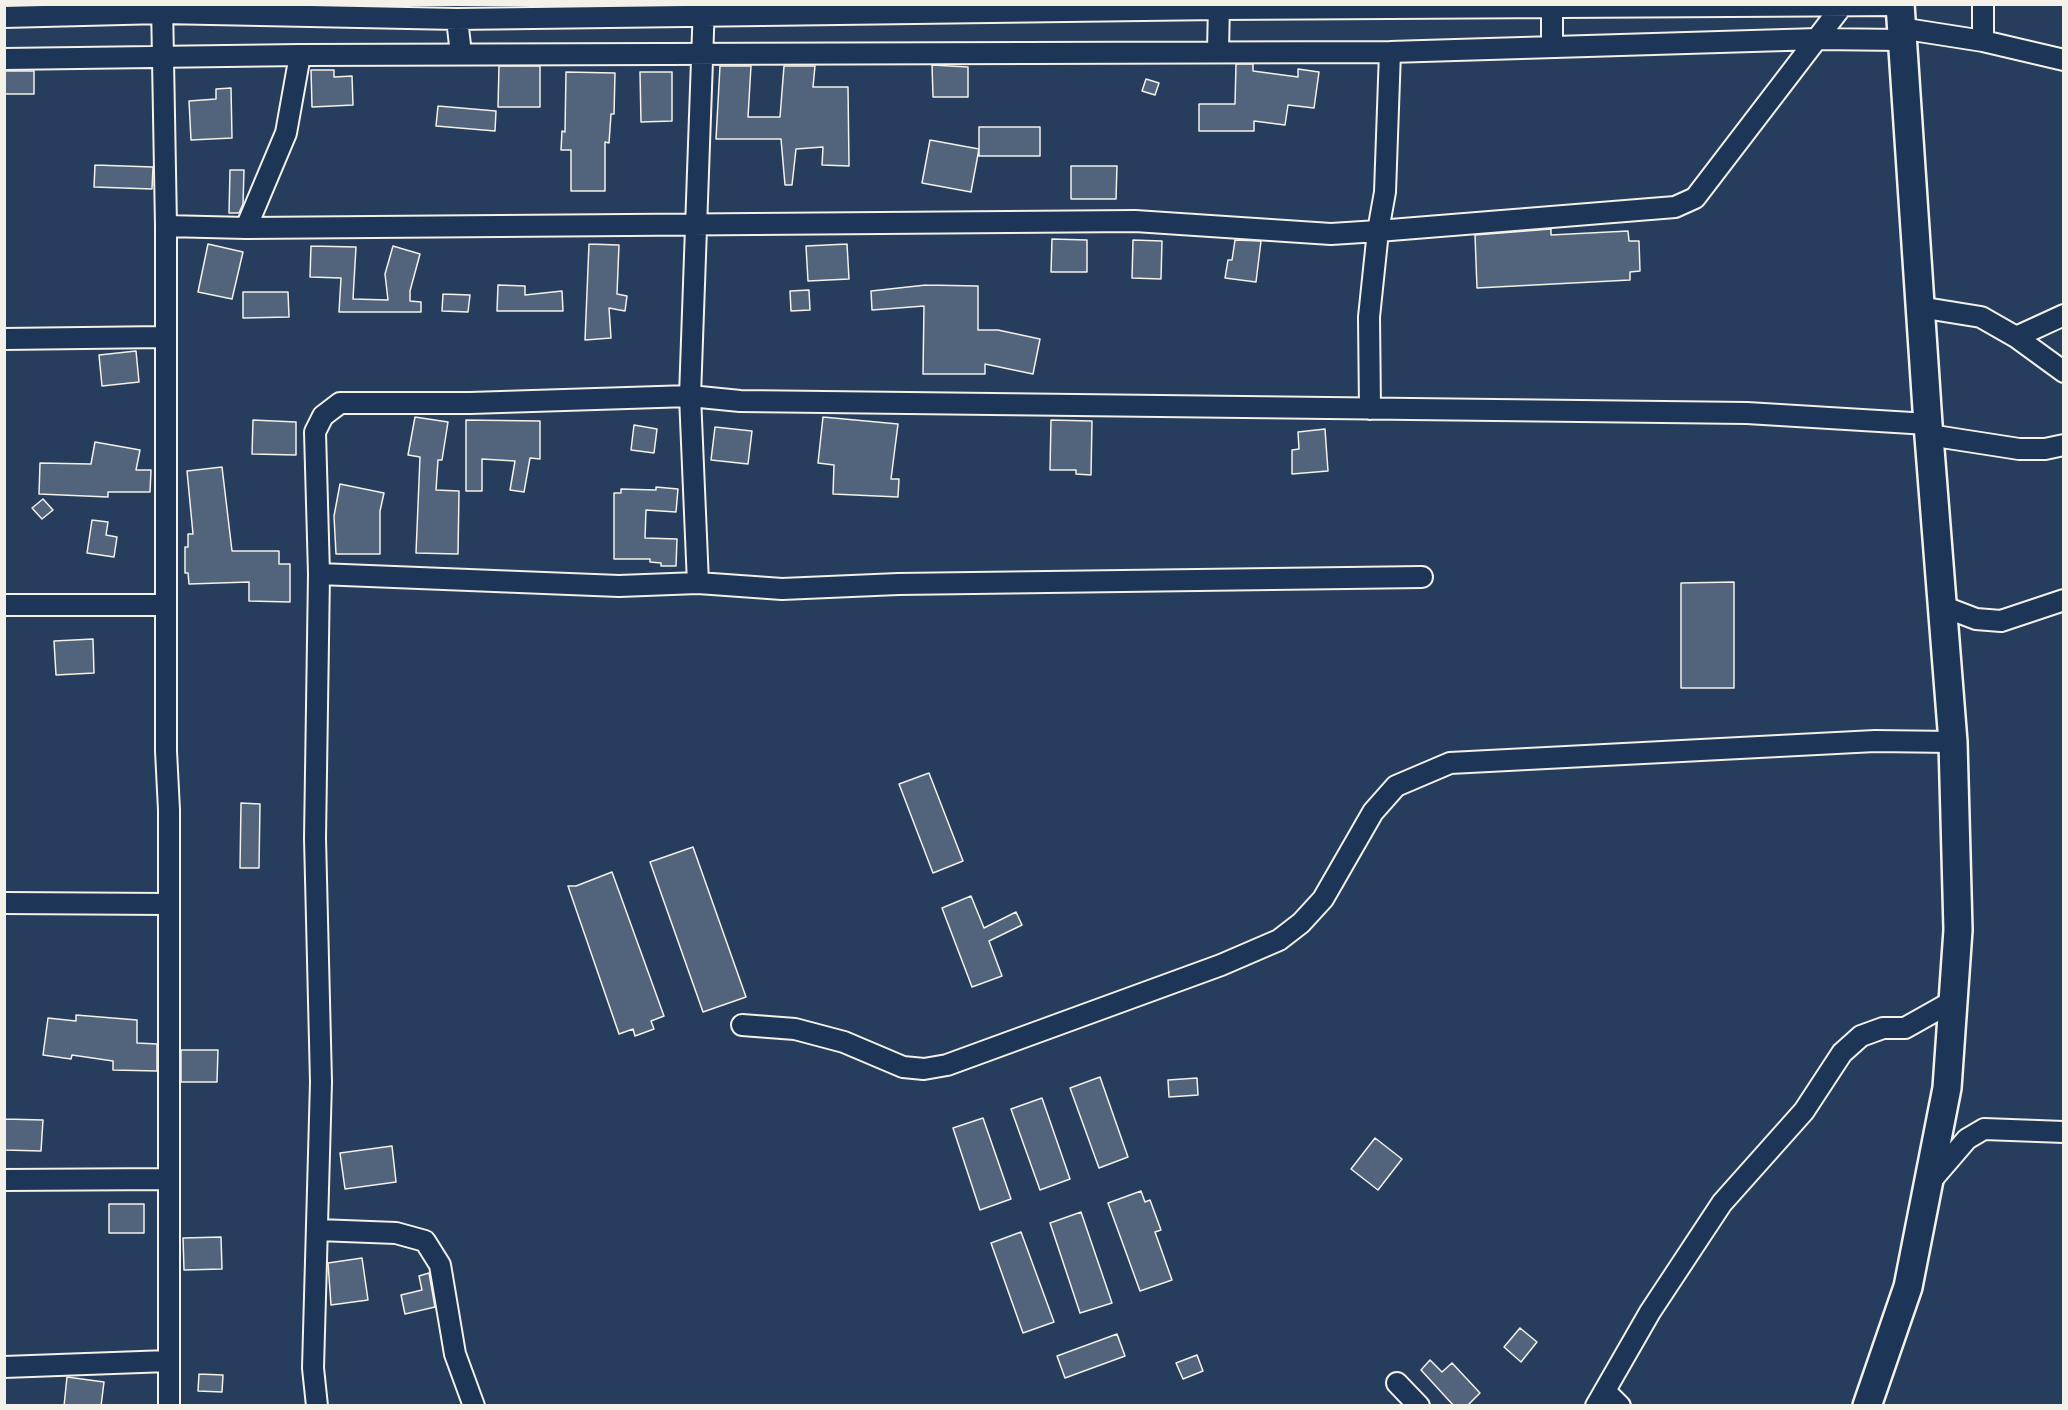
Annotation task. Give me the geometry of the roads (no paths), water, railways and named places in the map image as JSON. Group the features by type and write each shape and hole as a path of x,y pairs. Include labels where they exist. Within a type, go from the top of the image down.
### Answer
{"street":[{"path":"1983,4 1983,41"},
{"path":"4,17 162,9 456,19 704,10 1552,5 1842,6 2064,60"},
{"path":"1552,5 1552,47"},
{"path":"166,226 246,228 1135,221 1331,234 1675,207 1695,198 1842,6"},
{"path":"1218,51 1219,7"},
{"path":"162,9 166,226 164,337 169,1406"},
{"path":"698,583 690,396 704,10"},
{"path":"456,19 462,54"},
{"path":"4,59 462,54 1390,52 1818,39 1900,19"},
{"path":"1867,1406 1908,1287 1947,1088 1958,930 1953,742 1928,430 1900,19"},
{"path":"1370,409 1369,317 1378,231 1385,192 1390,52"},
{"path":"246,228 286,133 300,55"},
{"path":"1919,307 1981,317 2016,337 2064,372"},
{"path":"2016,337 2064,315"},
{"path":"4,339 164,337"},
{"path":"317,1406 313,1368 321,1082 315,838 319,574 315,432 323,416 340,403 470,403 690,396 762,401 1747,413 1928,430 2019,449 2064,446"},
{"path":"319,574 619,586 698,583 782,588 898,584 1422,577"},
{"path":"1942,606 1976,619 2001,621 2064,600"},
{"path":"4,605 165,605"},
{"path":"742,1025 805,1032 844,1042 903,1067 924,1069 947,1065 1221,965 1279,940 1301,923 1323,899 1373,812 1396,786 1450,763 1875,741 1953,742"},
{"path":"4,903 168,903"},
{"path":"1620,1406 1601,1398 1660,1296 1722,1203 1804,1111 1842,1053 1860,1036 1883,1028 1905,1028 1953,1001"},
{"path":"1928,1184 1967,1138 1984,1129 2064,1132"},
{"path":"4,1180 169,1179"},
{"path":"318,1230 396,1233 425,1241 440,1265 455,1354 474,1406"},
{"path":"4,1367 168,1361"},
{"path":"1396,1383 1419,1406"}]}
